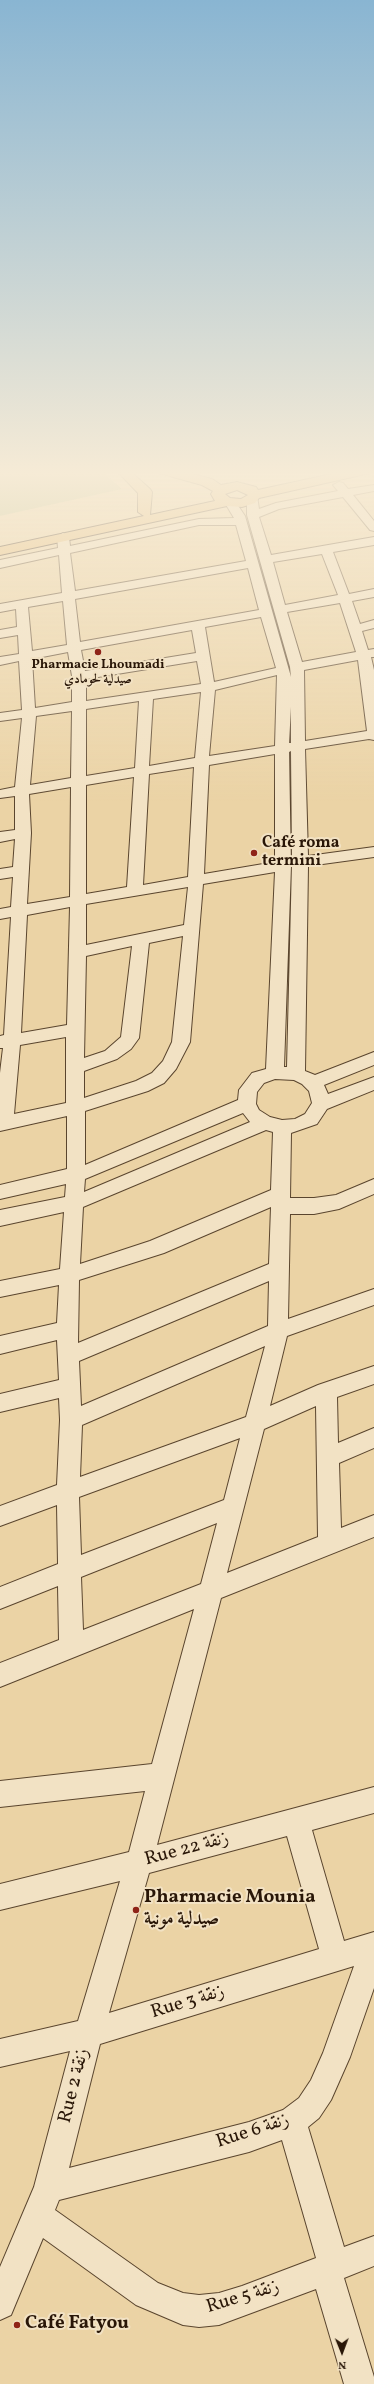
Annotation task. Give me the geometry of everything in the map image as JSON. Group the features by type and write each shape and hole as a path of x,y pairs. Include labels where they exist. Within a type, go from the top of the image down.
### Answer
{"street":[{"path":"67,581 80,705 78,952 74,1108 76,1176 73,1203 67,1329 71,1420 68,1491 71,1648"},
{"path":"0,608 147,581"},
{"path":"264,581 290,669 299,751 300,862 296,1074"},
{"path":"299,751 374,735 368,654 355,629 339,581"},
{"path":"0,661 74,649 374,593"},
{"path":"22,604 29,713 22,795 22,833 17,911 8,955 2,1123 74,1108 142,1086 158,1078 170,1065 181,1042 190,930 196,881 208,686 198,626"},
{"path":"355,629 374,624"},
{"path":"0,634 24,630"},
{"path":"0,717 208,686 368,654"},
{"path":"78,676 204,656"},
{"path":"275,1073 283,866 282,753 290,669"},
{"path":"135,891 146,696"},
{"path":"0,802 22,795 79,785 202,767 282,753 374,744"},
{"path":"0,794 22,795"},
{"path":"0,836 22,833"},
{"path":"300,862 374,852"},
{"path":"0,914 283,866"},
{"path":"0,874 20,871"},
{"path":"78,952 190,930"},
{"path":"76,1067 111,1055 124,1045 130,1038 141,940"},
{"path":"6,1041 75,1030"},
{"path":"313,1083 374,1058"},
{"path":"0,1218 73,1203 274,1125 305,1123 316,1115 321,1104 320,1093 313,1083 296,1074 275,1073 258,1078 252,1084 246,1097 247,1104 253,1115 274,1125"},
{"path":"321,1104 374,1083"},
{"path":"0,1192 76,1176 247,1104"},
{"name":"Rue 2 زنقة","path":"0,2304 49,2188 89,2033 139,1863 278,1331 281,1200 274,1125"},
{"path":"0,1289 69,1275 157,1247 281,1200 314,1206 338,1202 374,1186"},
{"path":"67,1356 280,1268"},
{"path":"71,1420 278,1331 374,1297"},
{"path":"0,1345 67,1329"},
{"path":"0,1516 255,1423 326,1392 374,1375"},
{"path":"0,1403 69,1387"},
{"path":"326,1392 330,1544"},
{"path":"328,1457 374,1438"},
{"path":"0,1598 232,1507"},
{"path":"0,1674 71,1648 374,1526"},
{"path":"0,1794 162,1776"},
{"name":"Rue 22 زنقة","path":"0,1897 139,1863 374,1800"},
{"path":"296,1822 335,1958"},
{"name":"Rue 3 زنقة","path":"0,2053 89,2033 374,1947"},
{"name":"Rue 6 زنقة","path":"49,2188 249,2137 292,2122 309,2108 321,2090 336,2057 374,1947"},
{"path":"292,2122 360,2384"},
{"name":"Rue 5 زنقة","path":"38,2216 147,2294 183,2309 199,2311 219,2309 330,2269 374,2250"}],"place":[{"name":"Pharmacie Lhoumadi صيدلية لحومادي","path":"98,652"},
{"name":"Café roma termini","path":"254,853"},
{"name":"Pharmacie Mounia صيدلية مونية","path":"136,1910"},
{"name":"Café Fatyou","path":"17,2325"}]}
